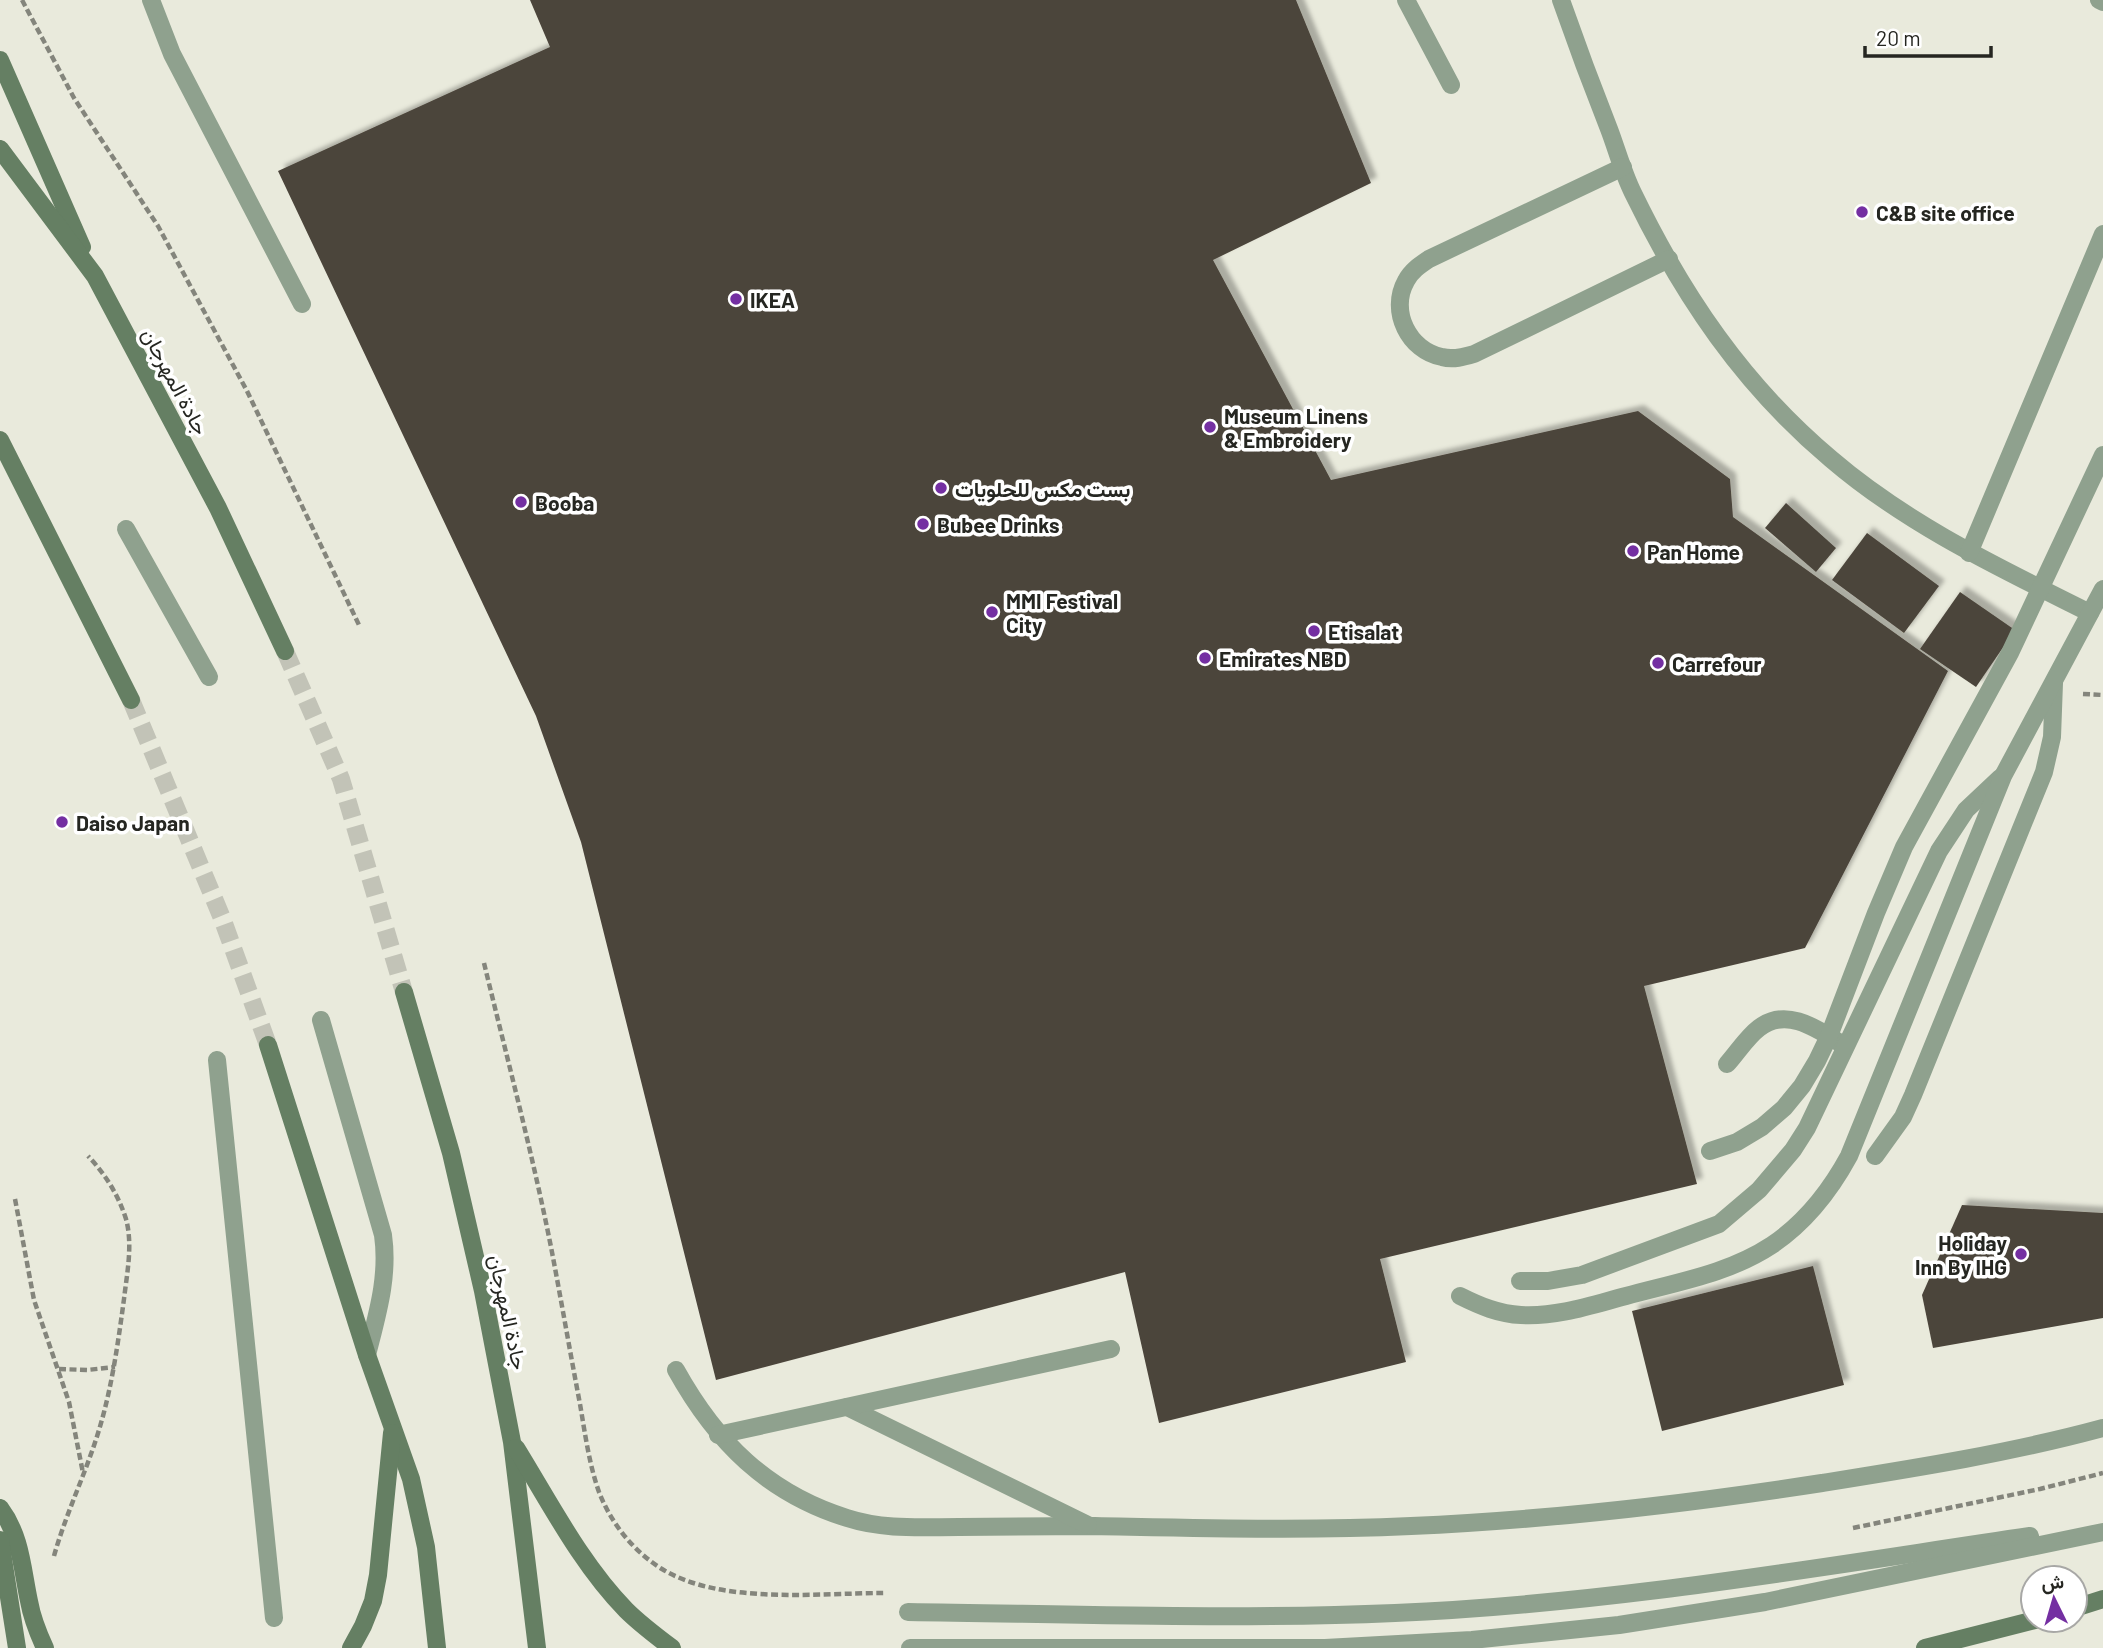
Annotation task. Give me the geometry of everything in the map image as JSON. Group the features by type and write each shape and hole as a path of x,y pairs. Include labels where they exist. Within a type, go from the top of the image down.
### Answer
{"main road":[{"path":"0,60 95,276"},
{"name":"جادة المهرجان","path":"0,149 95,276 218,508 285,651"},
{"path":"0,440 131,700"},
{"name":"جادة المهرجان","path":"404,992 451,1153 483,1292 512,1442 537,1648"},
{"path":"268,1045 367,1355 411,1479 420,1515 437,1648"},
{"path":"351,1648 373,1601 378,1575 392,1426"},
{"path":"512,1442 606,1588 626,1610 672,1648"},
{"path":"0,1508 16,1535 29,1604 45,1648"},
{"path":"0,1540 17,1648"},
{"path":"1925,1648 2019,1624"}],"lane":[{"path":"151,0 172,54 302,304"},
{"path":"1406,0 1451,85"},
{"path":"1560,0 1632,192 1699,312 1757,389 1832,461 1877,494 1969,553 2090,613"},
{"path":"1623,167 1429,259 1416,268 1406,281 1401,296 1399,312 1405,328 1413,342 1434,355 1458,358 1474,354 1669,259"},
{"path":"1969,553 2099,256 2103,234"},
{"path":"1710,1151 1737,1142 1762,1127 1784,1108 1802,1086 1829,1036 1875,913 1904,847 2010,653 2103,455"},
{"path":"126,529 209,677"},
{"path":"1461,1296 1479,1306 1499,1312 1530,1315 1561,1313 1723,1270 1749,1259 1797,1226 1835,1182 1849,1157 2003,776 2103,589"},
{"path":"1875,1156 1903,1116 1913,1094 2045,772 2052,737 2054,679"},
{"path":"1520,1281 1548,1281 1582,1275 1719,1224 1759,1190 1793,1150 1807,1128 1939,851 1966,810 2003,776"},
{"path":"321,1020 383,1236 383,1288 367,1355"},
{"path":"1727,1064 1759,1028 1780,1020 1802,1021 1846,1046"},
{"path":"217,1060 274,1618"},
{"path":"718,1435 1111,1349"},
{"path":"676,1370 695,1404 718,1435 746,1463 777,1486 812,1505 848,1519 886,1527 1384,1527 1570,1515 1729,1497 1887,1473 2103,1429"},
{"path":"847,1407 1091,1526"},
{"path":"908,1612 1281,1617 1397,1613 1552,1602 1708,1584 2103,1525"},
{"path":"910,1648 1325,1648 1472,1640 1619,1625 1765,1602 2103,1532"}],"path":[{"path":"22,0 74,98 158,226 247,391 359,625"},
{"path":"484,963 551,1246 590,1455 599,1492 615,1524 638,1550 662,1569 711,1589 759,1594 897,1592"},
{"path":"53,1558 100,1429 115,1367 130,1244 117,1195 105,1174 88,1156"},
{"path":"15,1199 34,1300 69,1402 84,1476"},
{"path":"59,1369 115,1367"},
{"path":"1843,1530 1909,1518 2103,1473"}],"building":[{"path":"530,0 1296,0 1371,183 1213,260 1331,480 1638,411 1730,479 1733,517 1948,671 1805,948 1644,986 1697,1184 1380,1259 1406,1362 1159,1423 1125,1272 716,1380 581,842 536,716 278,171 550,47"},
{"path":"1786,503 1836,548 1816,572 1765,528"},
{"path":"1867,533 1939,586 1904,633 1832,580"},
{"path":"1960,592 2015,630 1976,687 1920,649"},
{"name":"Holiday Inn By IHG","path":"1962,1205 2103,1213 2103,1318 1933,1348 1922,1295"},
{"path":"1813,1266 1844,1385 1662,1431 1632,1311"}],"tunnel":[{"path":"285,651 341,779 404,992"},
{"path":"131,700 222,918 268,1045"}],"place":[{"name":"C&B site office","path":"1862,212"},
{"name":"IKEA","path":"736,299"},
{"name":"Museum Linens & Embroidery","path":"1210,427"},
{"name":"بست مكس للحلويات","path":"941,488"},
{"name":"Booba","path":"521,502"},
{"name":"Bubee Drinks","path":"923,524"},
{"name":"Pan Home","path":"1633,551"},
{"name":"MMI Festival City","path":"992,612"},
{"name":"Etisalat","path":"1314,631"},
{"name":"Emirates NBD","path":"1205,658"},
{"name":"Carrefour","path":"1658,663"},
{"name":"Daiso Japan","path":"62,822"},
{"name":"Holiday Inn By IHG","path":"2021,1254"}]}
